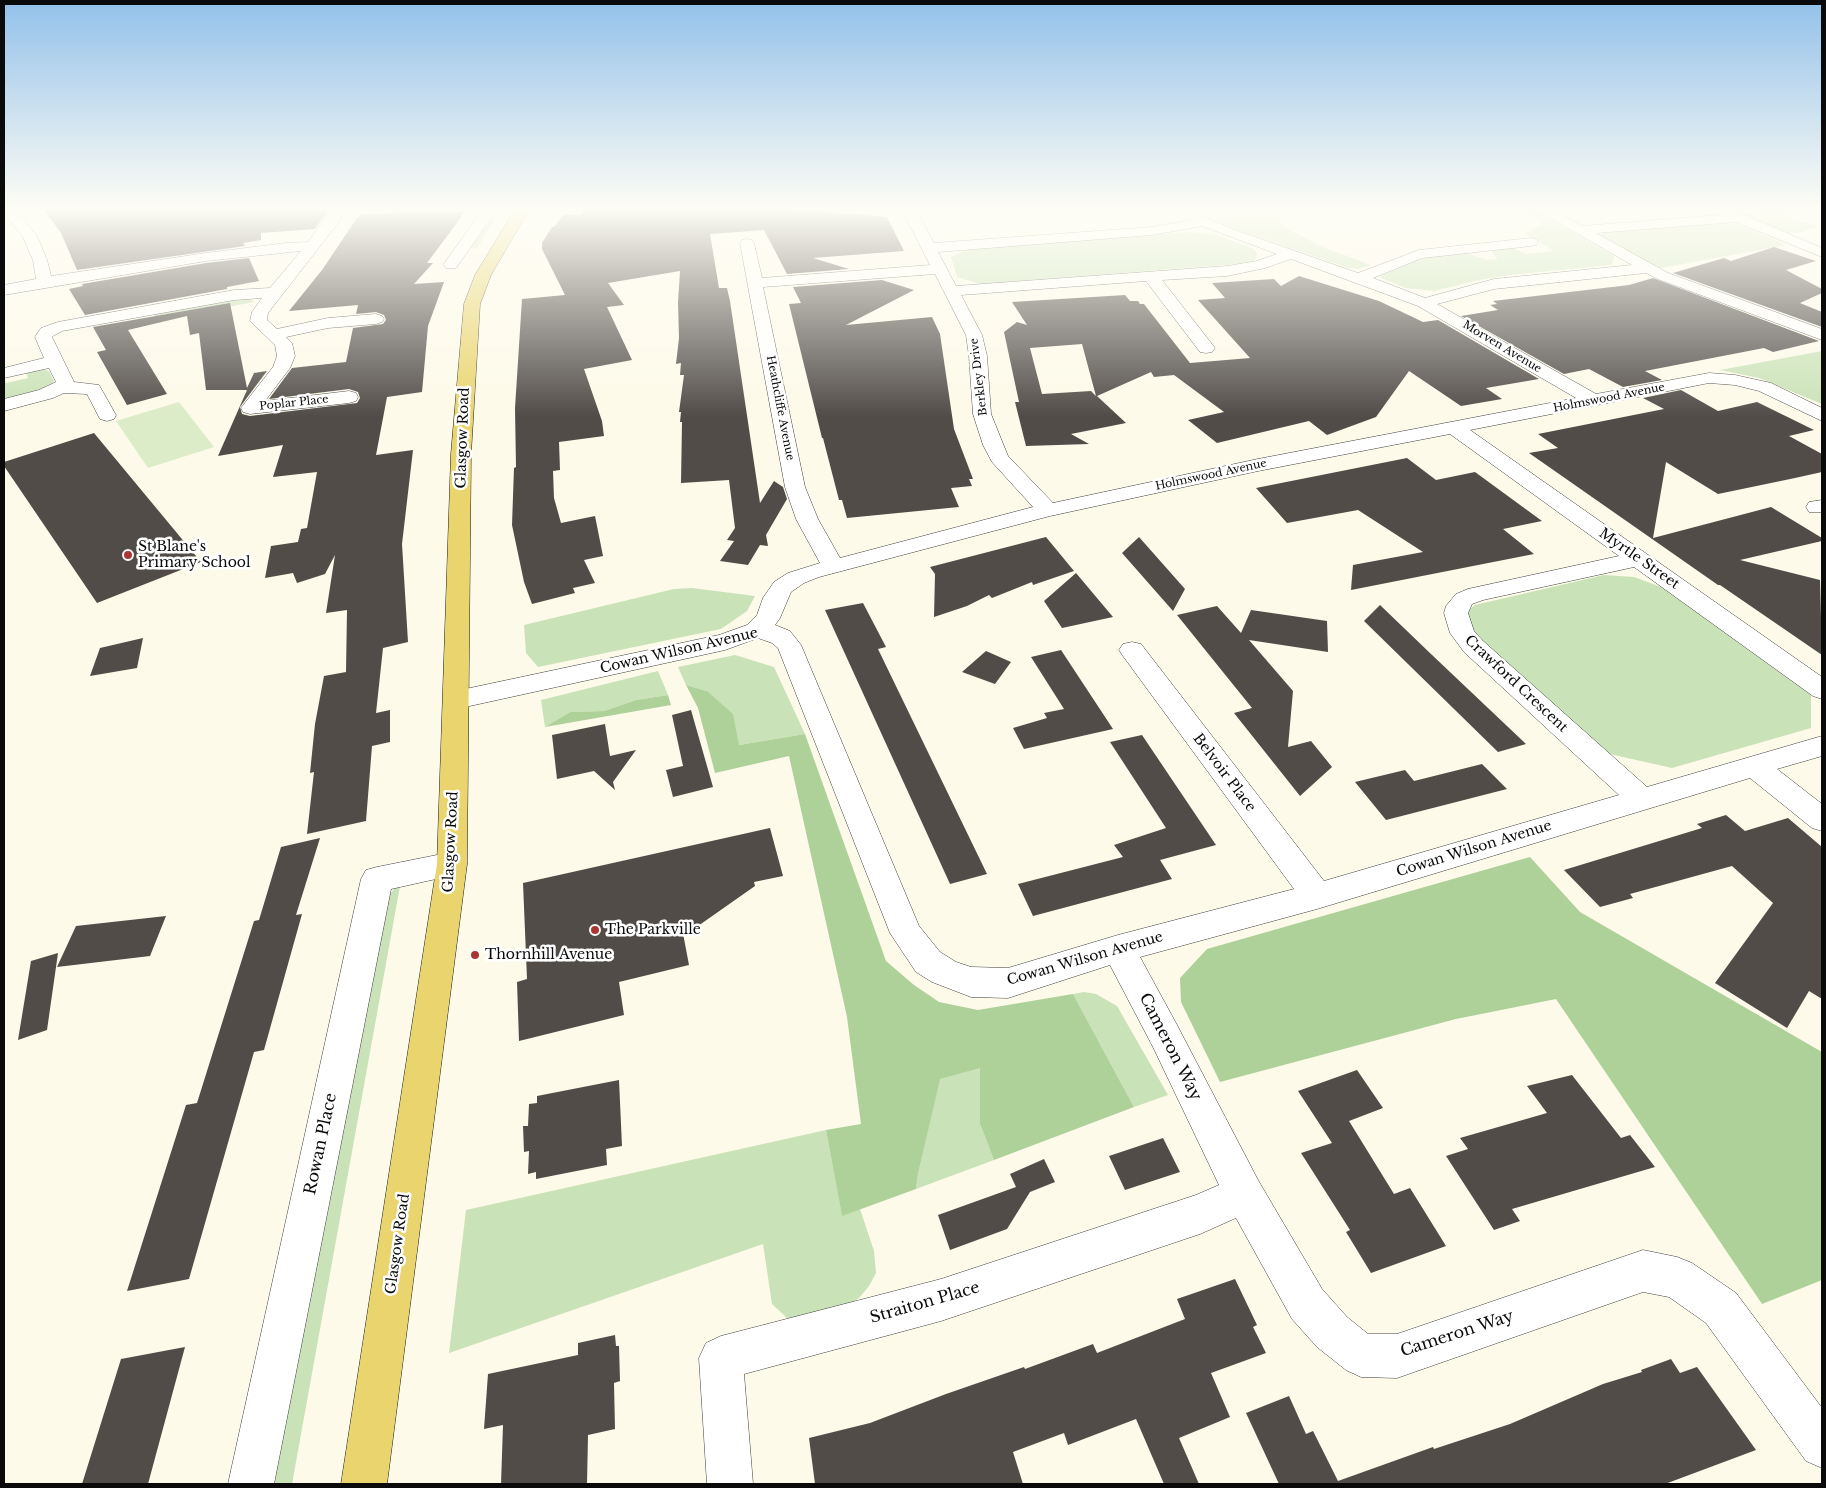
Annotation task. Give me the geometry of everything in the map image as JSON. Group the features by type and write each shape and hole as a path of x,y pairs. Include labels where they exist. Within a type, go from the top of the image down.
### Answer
{"main road":[{"name":"Glasgow Road","path":"364,1484 452,864 461,454 472,304 481,277"}],"street":[{"path":"43,277 44,282"},
{"path":"4,290 74,277"},
{"name":"Poplar Place","path":"288,277 260,312 258,321 283,343 286,356 281,368 250,408 349,397"},
{"name":"Heathcliffe Avenue","path":"755,277 795,487 807,519 833,566"},
{"path":"756,283 829,277"},
{"name":"Berkley Drive","path":"945,277 971,326 977,345 980,402 989,437 999,458 1048,510"},
{"path":"953,291 1145,277"},
{"path":"1151,277 1206,348"},
{"path":"1424,303 1494,284 1557,277"},
{"path":"1670,277 1822,335"},
{"name":"Morven Avenue","path":"1359,278 1424,303 1467,326 1594,401"},
{"path":"4,405 46,394 65,383 43,338 47,332 58,327 234,295 275,293"},
{"path":"275,335 295,328 376,319"},
{"path":"4,373 54,360"},
{"name":"Holmswood Avenue","path":"756,630 768,618 774,598 782,587 796,578 833,566 1048,510 1258,465 1699,379 1721,378 1752,383 1772,390 1822,415"},
{"path":"61,387 93,389 107,415"},
{"name":"Myrtle Street","path":"1455,428 1822,690"},
{"name":"Crawford Crescent","path":"1638,559 1476,594 1464,599 1458,606 1456,613 1462,633 1473,646 1641,798"},
{"name":"Cowan Wilson Avenue","path":"456,700 725,642 756,630 772,632 789,645 906,933 928,962 944,972 971,982 1008,983 1118,949 1317,896 1641,798 1822,746"},
{"name":"Belvoir Place","path":"1132,650 1317,896"},
{"path":"1754,766 1822,820"},
{"name":"Rowan Place","path":"251,1484 377,879 452,864"},
{"name":"Cameron Way","path":"1118,949 1165,1036 1244,1194 1307,1304 1332,1332 1361,1355 1397,1356 1642,1271 1677,1278 1721,1308 1822,1445"},
{"name":"Straiton Place","path":"730,1484 721,1358 942,1300 1200,1214 1244,1194"}],"green space":[{"path":"958,277 1064,277 980,284"},
{"path":"1380,277 1495,277 1435,291 1405,288"},
{"path":"251,299 254,302 157,320 153,314 236,300"},
{"path":"1822,351 1822,404 1759,378 1720,370"},
{"path":"42,369 49,371 54,381 53,383 42,390 4,399 4,378 6,383 28,378 26,371"},
{"path":"179,402 214,447 148,468 116,421"},
{"path":"1604,575 1634,577 1664,588 1811,694 1811,728 1672,768 1605,753 1466,626 1468,610 1475,605"},
{"path":"692,588 755,596 747,611 721,629 538,667 526,653 524,625 674,589"},
{"path":"735,655 774,667 805,734 739,745 707,691 686,685 678,667"},
{"path":"658,671 668,695 636,700 604,711 570,712 545,727 541,700"},
{"path":"686,685 707,691 733,714 739,745 805,734 886,961 914,985 939,1002 978,1010 1073,994 1134,1107 994,1160 980,1124 980,1068 940,1079 916,1189 842,1216 826,1130 861,1124 847,1017 789,756 715,773 698,708"},
{"path":"668,695 671,705 545,727 570,712 604,711 636,700"},
{"path":"1530,857 1580,912 1822,1052 1822,1280 1762,1304 1556,999 1456,1019 1220,1082 1181,1002 1180,978 1207,949"},
{"path":"400,886 292,1484 273,1484 386,899 395,888"},
{"path":"1084,992 1096,994 1117,1006 1168,1095 1134,1107 1073,994"},
{"path":"980,1067 980,1124 994,1160 916,1189 939,1079"},
{"path":"826,1130 842,1215 860,1209 874,1251 876,1273 869,1286 859,1298 845,1307 799,1318 787,1318 772,1304 763,1244 449,1353 466,1210"}],"building":[{"path":"121,277 257,277 259,281 227,287 227,289 85,315 69,289 83,286 82,284"},
{"path":"316,277 420,277 414,284 444,282 428,326 422,392 387,397 376,455 413,450 402,544 408,642 383,648 376,713 390,710 390,742 372,746 366,821 307,834 314,772 310,773 315,724 324,676 346,672 347,610 326,613 335,555 325,574 297,583 293,573 265,578 271,546 298,542 301,529 307,528 317,472 273,477 283,445 218,456 247,390 206,390 199,333 190,335 187,316 128,330 167,394 127,405 97,352 106,350 93,327 230,303 247,388 254,373 267,371 240,407 242,414 250,416 357,403 360,398 358,392 349,389 269,399 292,368 346,362 353,328 383,324 386,320 384,315 376,312 356,314 358,305 289,311"},
{"path":"556,277 641,277 608,283 624,305 607,307 632,360 584,369 602,421 604,436 559,442 560,470 553,471 554,498 561,523 595,516 603,556 584,560 595,583 573,588 575,593 532,604 524,582 512,525 514,468 516,467 515,408 522,299 565,295"},
{"path":"680,277 717,277 719,288 727,288 760,503 774,481 783,487 787,499 766,535 768,546 760,545 748,565 720,561 734,541 727,540 735,528 729,480 681,483 682,422 680,422 681,412 679,412 684,375 680,375 681,363 676,364 679,338"},
{"path":"1296,277 1304,277 1379,301 1423,322 1438,320 1539,379 1486,388 1502,399 1461,406 1409,371 1376,417 1327,435 1309,421 1217,443 1188,420 1224,412 1174,375 1154,377 1151,372 1097,396 1126,423 1071,434 1089,444 1026,446 1015,402 1019,402 1004,332 1017,322 1027,325 1012,302 1125,295 1130,301 1138,301 1140,304 1144,304 1190,363 1250,358 1198,300 1225,298 1212,283 1274,279 1281,286","holes":["1082,344 1096,396 1091,391 1042,394 1030,348"]},
{"path":"1685,277 1800,277 1822,289 1822,293 1800,303 1822,312 1822,327"},
{"path":"1653,278 1819,341 1773,352 1764,348 1645,371 1662,380 1623,387 1589,369 1564,374 1461,316 1498,310 1490,305 1497,304 1493,301 1629,285"},
{"path":"882,280 914,290 846,325 932,317 940,334 954,429 973,479 969,479 972,486 951,488 959,507 847,518 842,500 839,500 822,438 789,304 801,303 793,287"},
{"path":"1681,390 1718,411 1757,402 1814,430 1789,436 1822,454 1822,472 1795,478 1718,494 1666,462 1653,538 1771,507 1822,538 1822,541 1740,560 1820,580 1822,655 1529,453 1558,448 1538,434 1664,409 1643,398"},
{"name":"St Blane's Primary School","path":"94,433 201,562 97,603 4,466 4,462"},
{"path":"1407,458 1436,480 1475,472 1542,521 1503,529 1534,554 1351,590 1353,565 1423,552 1358,510 1287,523 1256,488"},
{"path":"1046,537 1074,571 1033,585 1032,582 992,598 989,595 967,606 934,617 935,574 930,567"},
{"path":"1139,537 1185,589 1173,611 1122,553"},
{"path":"1076,573 1113,617 1062,628 1044,601"},
{"path":"863,603 886,647 878,649 987,874 950,884 825,610"},
{"path":"1380,605 1526,744 1498,752 1364,621"},
{"path":"1217,606 1241,633 1251,610 1327,621 1328,652 1249,640 1293,691 1288,747 1311,741 1332,767 1300,796 1234,713 1252,708 1177,615"},
{"path":"143,638 137,668 90,676 100,648"},
{"path":"1061,650 1113,729 1024,749 1013,728 1047,718 1044,713 1064,709 1031,657"},
{"path":"986,651 1011,662 995,684 962,672"},
{"path":"691,710 713,787 673,797 666,770 683,766 672,715"},
{"path":"605,724 610,756 636,750 613,782 615,790 594,771 557,779 552,735"},
{"path":"1142,735 1216,845 1160,860 1172,879 1033,916 1018,884 1123,857 1114,845 1166,828 1110,742"},
{"path":"1482,764 1507,789 1386,820 1355,782 1405,770 1414,781"},
{"path":"1726,815 1745,831 1788,818 1822,847 1822,999 1809,991 1787,1028 1715,983 1773,903 1732,866 1630,894 1633,898 1600,907 1564,870 1702,828 1697,824"},
{"path":"770,828 783,876 754,882 755,886 698,926 682,928 689,965 619,982 624,1015 519,1041 517,982 527,979 523,883"},
{"path":"320,838 296,915 302,914 264,1050 254,1052 189,1279 127,1291 186,1105 197,1103 254,921 259,920 281,847"},
{"path":"166,916 150,956 57,967 76,926"},
{"path":"58,953 47,1030 18,1040 31,961"},
{"path":"1357,1070 1383,1108 1349,1121 1394,1194 1410,1188 1446,1246 1371,1273 1346,1232 1350,1230 1301,1153 1332,1143 1298,1091"},
{"path":"1572,1075 1621,1138 1630,1135 1655,1167 1512,1209 1520,1221 1494,1230 1446,1156 1468,1149 1460,1138 1547,1113 1527,1086"},
{"path":"619,1080 622,1146 606,1149 607,1165 536,1179 536,1172 528,1174 529,1151 524,1152 523,1126 528,1126 529,1104 537,1103 537,1096"},
{"path":"1163,1138 1180,1172 1125,1190 1109,1156"},
{"path":"1044,1159 1055,1182 1030,1192 1007,1229 950,1250 938,1215 1016,1187 1010,1174"},
{"path":"1235,1279 1257,1325 1253,1327 1266,1353 1211,1373 1230,1417 1179,1438 1199,1484 1164,1484 1136,1419 1068,1445 1064,1433 1013,1452 1023,1484 815,1484 809,1438 870,1423 946,1394 1024,1367 1025,1369 1093,1344 1097,1353 1185,1319 1177,1299"},
{"path":"615,1335 616,1346 619,1346 620,1381 614,1383 615,1429 588,1435 587,1484 501,1484 503,1425 484,1429 488,1374 578,1355 578,1343"},
{"path":"185,1347 148,1484 82,1484 121,1359"},
{"path":"1671,1359 1680,1373 1697,1367 1756,1450 1665,1484 1279,1484 1246,1413 1289,1396 1306,1434 1313,1431 1338,1481 1433,1447 1434,1449 1510,1424 1603,1384 1642,1372 1641,1370"}],"place":[{"name":"St Blane's Primary School","path":"128,555"},
{"name":"The Parkville","path":"595,930"},
{"name":"Thornhill Avenue","path":"475,955"}]}
